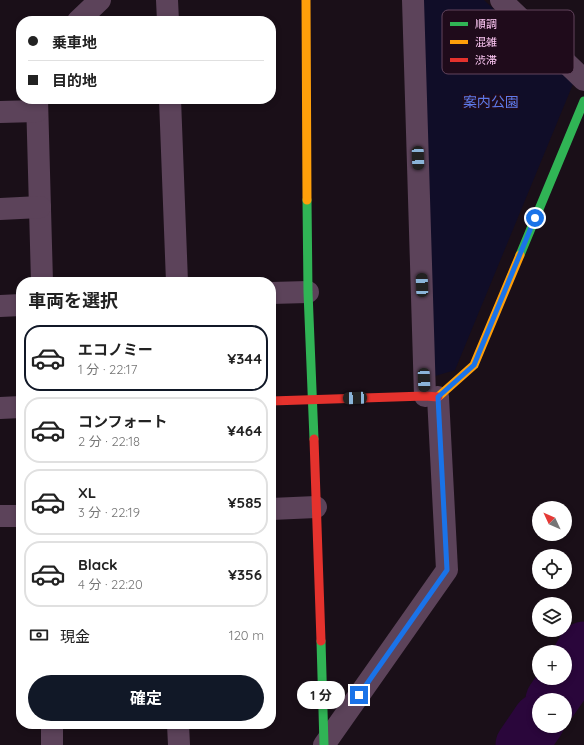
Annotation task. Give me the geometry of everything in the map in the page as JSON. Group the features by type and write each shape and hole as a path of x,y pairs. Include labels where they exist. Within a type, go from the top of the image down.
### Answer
{"street":[{"path":"83,16 100,0"},
{"path":"167,0 168,16"},
{"path":"306,0 308,292 324,745"},
{"path":"324,745 447,570 432,396 413,0"},
{"path":"501,0 511,10"},
{"path":"574,70 584,80"},
{"path":"276,401 432,396 474,365 584,101"},
{"path":"170,104 177,277"},
{"path":"0,112 37,105 42,277"},
{"path":"0,209 40,207"},
{"path":"276,293 308,292"},
{"path":"0,306 16,305"},
{"path":"0,408 16,407"},
{"path":"276,509 316,507"},
{"path":"0,516 16,516"},
{"path":"52,729 52,745"},
{"path":"178,729 179,745"}],"green space":[{"name":"案内公園","path":"419,0 484,0 495,10 442,10 442,74 562,74 573,84 455,370 432,377"}],"waterway":[{"path":"557,693 584,648"},
{"path":"522,745 532,730"}],"traffic: fast":[{"path":"520,255 584,101"},
{"path":"307,200 308,292 314,439"},
{"path":"321,641 324,745"}],"traffic: slow":[{"path":"306,0 307,200"},
{"path":"438,397 474,365 520,255"}],"traffic: jam":[{"path":"276,401 425,396 438,397"},
{"path":"314,439 321,641"}],"route":[{"path":"359,695 447,570 438,397 474,365 535,218"}]}
